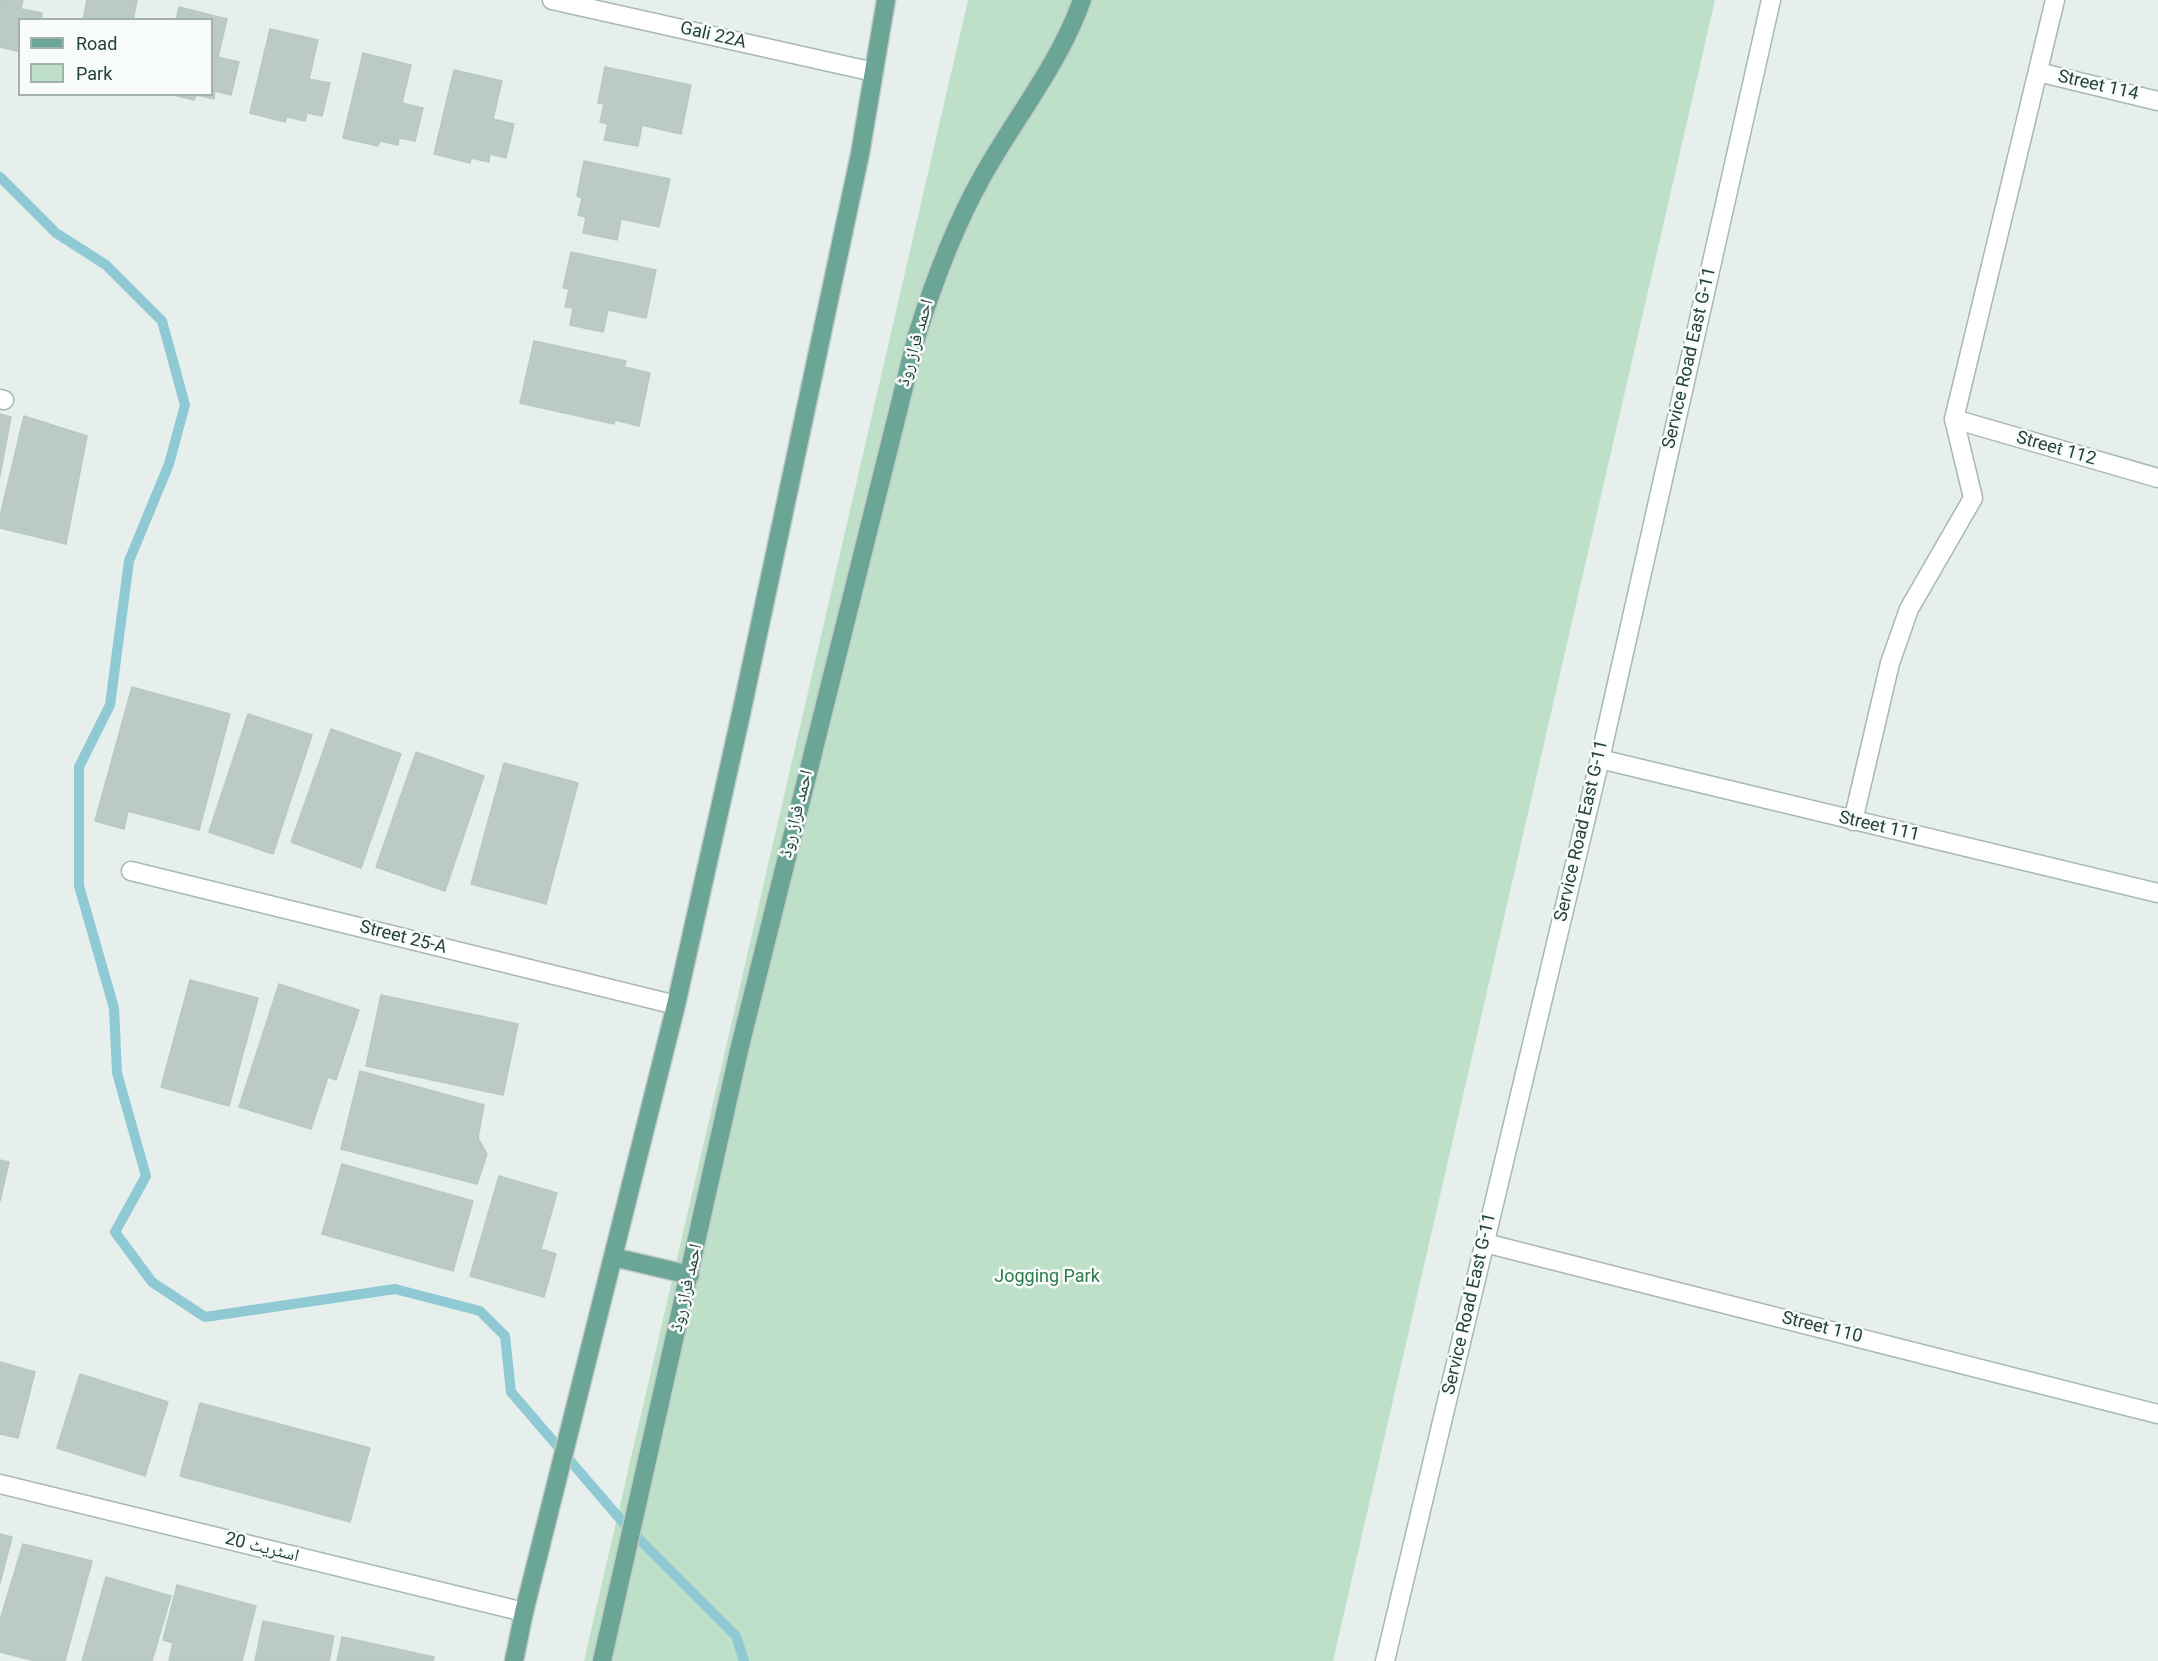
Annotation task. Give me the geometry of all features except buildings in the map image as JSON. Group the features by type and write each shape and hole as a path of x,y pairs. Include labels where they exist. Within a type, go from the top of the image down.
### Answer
{"main road":[{"path":"514,1661 524,1612 676,1005 860,154 886,0"},
{"name":"احمد فراز روڈ","path":"602,1661 740,1046 917,335 939,267 960,216 1051,63 1074,22 1082,0"},
{"path":"613,1257 690,1275"}],"street":[{"name":"Gali 22A","path":"552,0 579,3 874,72"},
{"name":"Service Road East G-11","path":"1385,1661 1600,759 1771,0"},
{"path":"1853,820 1890,663 1909,609 1972,498 1954,419 2055,0"},
{"name":"Street 114","path":"2038,72 2158,101"},
{"name":"Street 112","path":"1954,419 2158,478"},
{"name":"Street 111","path":"1600,759 2158,893"},
{"name":"Street 25-A","path":"131,871 676,1005"},
{"name":"Street 110","path":"1485,1243 2158,1414"},
{"name":"اسٹریٹ 20","path":"0,1484 524,1612"}],"green space":[{"name":"Jogging Park","path":"968,0 1715,0 1333,1661 584,1661"}],"waterway":[{"path":"0,177 56,233 106,265 162,321 185,405 169,464 129,561 110,705 79,767 79,886 114,1008 117,1073 146,1176 115,1232 152,1282 205,1317 395,1289 480,1311 505,1336 511,1392 627,1527 736,1636 744,1661"}]}
